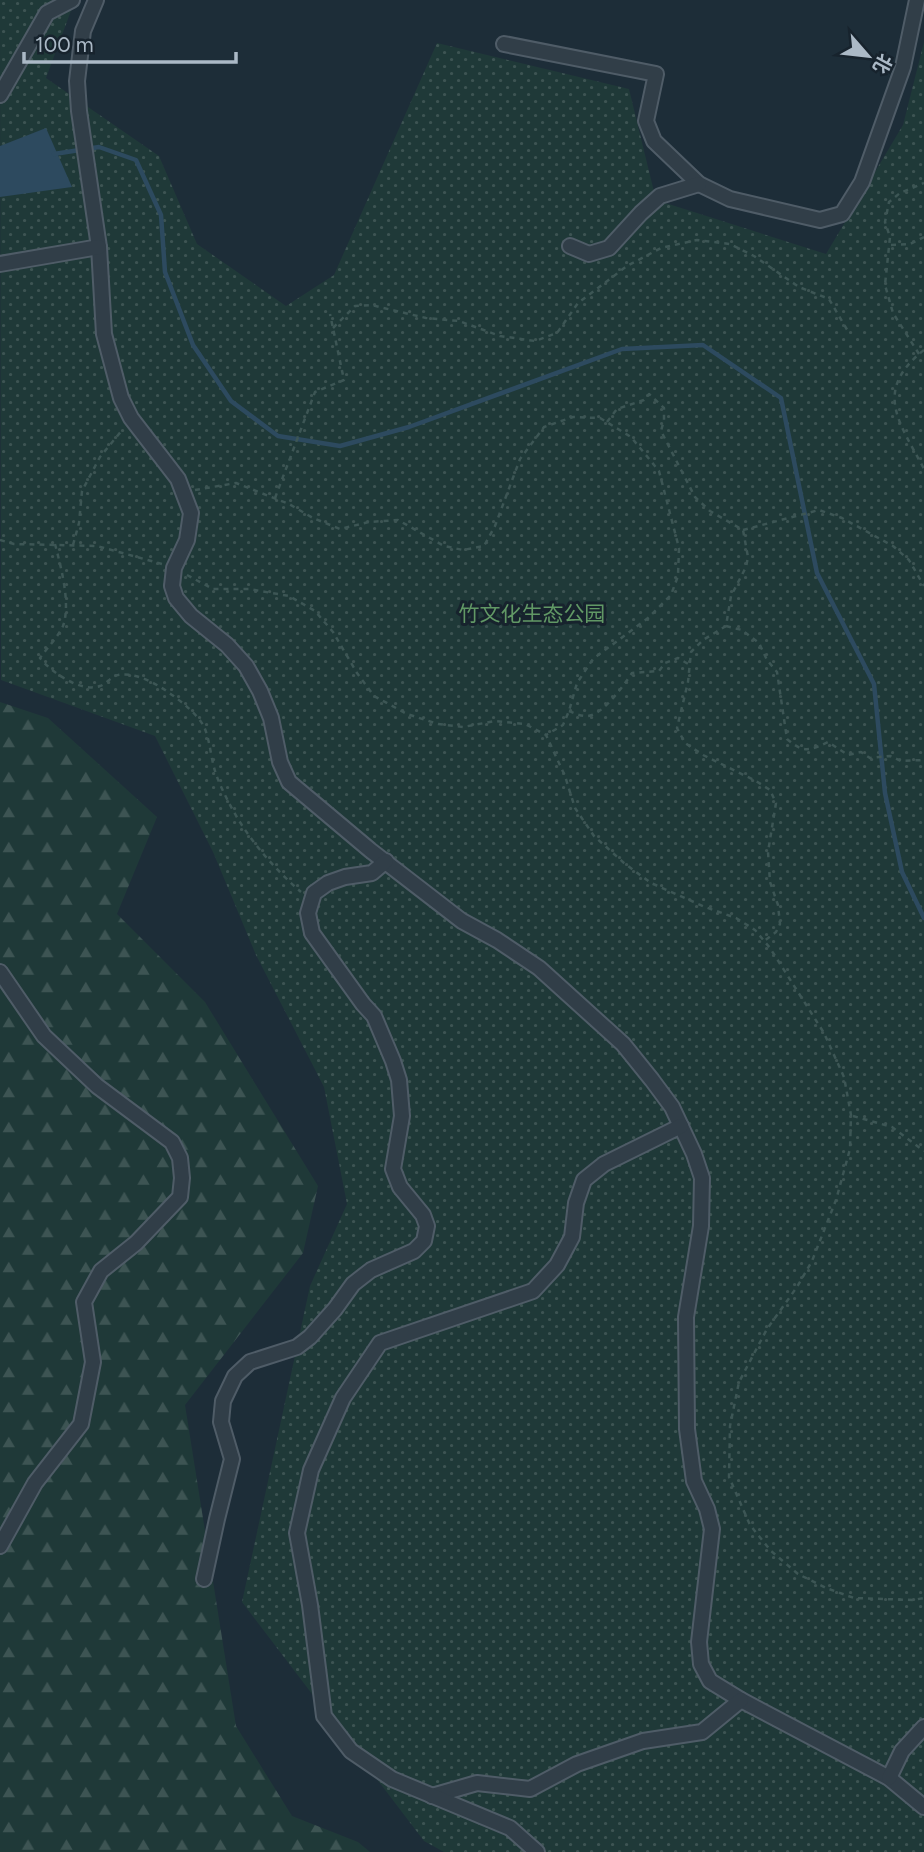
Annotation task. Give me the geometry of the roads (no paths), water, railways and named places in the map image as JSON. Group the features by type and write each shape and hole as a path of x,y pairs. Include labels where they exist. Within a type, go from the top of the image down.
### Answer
{"street":[{"path":"0,95 47,13 72,0"},
{"path":"96,0 83,32 77,81 99,247 104,334 121,398 131,418 178,479 191,513 187,540 174,568 172,586 176,598 191,616 227,645 246,666 271,718 279,762 289,782 370,850 462,921 539,968 623,1044 672,1107 702,1178 701,1226 686,1317 687,1429 694,1482 707,1508 712,1529 699,1642 701,1664 710,1681 889,1778 924,1807"},
{"path":"504,44 656,74 646,121 654,141 699,184 730,200 820,220 842,214 862,182 903,67 917,0"},
{"path":"570,246 589,254 609,248 640,213 660,196 699,184"},
{"path":"0,264 99,247"},
{"path":"204,1579 232,1459 221,1422 223,1401 235,1376 250,1362 296,1347 303,1342 335,1309 353,1284 371,1270 414,1251 424,1241 427,1226 422,1215 400,1187 393,1169 401,1116 399,1080 393,1061 374,1016 312,933 308,913 314,893 328,883 372,873 386,861"},
{"path":"0,972 44,1035 97,1086 172,1142 180,1158 181,1178 180,1197 136,1243 101,1271 84,1302 93,1362 81,1424 35,1483 0,1546"},
{"path":"537,1852 510,1828 392,1779 351,1751 324,1716 310,1605 297,1533 310,1470 343,1398 380,1343 533,1291 557,1265 572,1237 576,1203 584,1180 604,1164 681,1126"},
{"path":"432,1796 477,1783 530,1789 577,1764 643,1741 702,1732 741,1700"},
{"path":"889,1778 902,1751 924,1727"}],"water":[{"path":"46,128 72,187 0,197 0,146"}],"waterway":[{"path":"54,154 99,147 136,160 161,215 165,272 193,345 231,401 278,436 340,446 409,427 622,349 703,345 781,398 817,573 874,684 885,793 902,872 924,918"}],"park label":[{"name":"竹文化生态公园","path":"532,614"}]}
